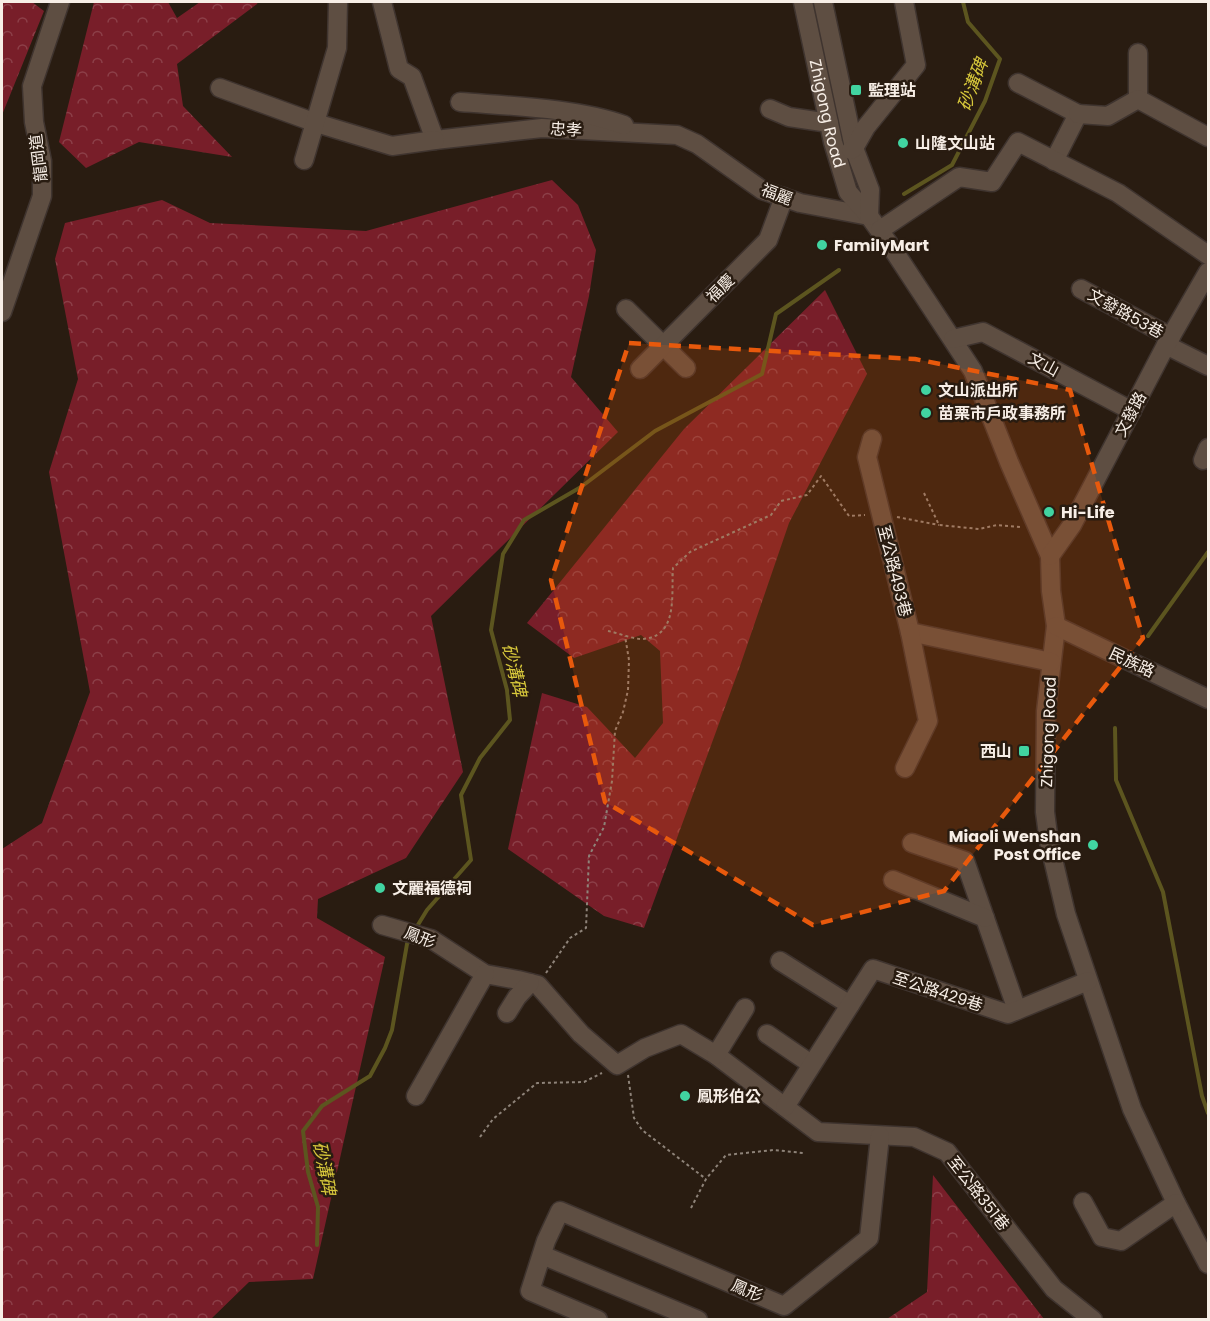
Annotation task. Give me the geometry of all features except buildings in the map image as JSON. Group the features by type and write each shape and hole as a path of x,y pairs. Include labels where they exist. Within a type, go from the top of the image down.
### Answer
{"street":[{"name":"龍岡道","path":"2,312 42,196 42,161 34,122 32,86 60,2"},
{"path":"304,160 337,48 338,2"},
{"path":"382,2 399,69 412,77 435,140"},
{"name":"Zhigong Road","path":"802,2 829,123 848,192 874,223 973,371 1050,556 1051,591 1056,626 1046,711 1046,812 1048,832 1066,914 1132,1109 1176,1203 1209,1264"},
{"name":"Zhigong Road","path":"824,2 854,148 870,190 874,223"},
{"path":"837,156 854,148 866,128 916,65 904,2"},
{"path":"1138,53 1138,99"},
{"path":"1018,83 1078,114 1108,116 1138,99"},
{"name":"忠孝","path":"220,88 316,123 393,146 542,128 677,135 697,144"},
{"path":"1138,99 1209,137"},
{"path":"460,102 589,116 612,120 646,133"},
{"path":"770,109 789,117 829,123"},
{"path":"1054,161 1078,114"},
{"path":"874,223 959,177 992,182 1018,142 1118,194 1209,255"},
{"name":"福麗","path":"697,144 762,190 874,223"},
{"name":"福慶","path":"640,369 768,240 784,197"},
{"name":"文發路","path":"1050,556 1072,525 1168,341 1209,272"},
{"name":"文發路53巷","path":"1081,289 1209,366"},
{"path":"626,309 662,347 686,368"},
{"name":"文山","path":"953,339 983,332 1131,411"},
{"name":"至公路493巷","path":"872,439 867,457 910,632 1051,662"},
{"name":"民族路","path":"1056,626 1209,699"},
{"path":"905,768 928,721 910,632"},
{"path":"912,843 965,861 1017,1010"},
{"path":"892,880 985,918"},
{"name":"鳳形","path":"382,925 431,939 485,975 534,984"},
{"path":"780,961 850,1005"},
{"name":"至公路429巷","path":"785,1107 873,969 1008,1014 1088,981"},
{"path":"416,1096 485,975"},
{"path":"507,1013 517,997 534,984 580,1034 617,1065"},
{"path":"716,1055 745,1008"},
{"name":"至公路351巷","path":"617,1065 645,1048 681,1034 716,1055 818,1132 914,1137 948,1152 1054,1288 1093,1320"},
{"path":"767,1034 811,1064"},
{"name":"鳳形","path":"598,1320 530,1291 560,1211 784,1306 869,1238 880,1136"},
{"path":"1083,1202 1102,1237 1121,1241 1176,1203"},
{"path":"542,1255 698,1320"}],"path":[{"path":"608,631 640,639 660,634 670,622 673,568 690,552 771,515 781,501 807,495 821,476 849,516 881,514 939,525 979,529 997,525 1037,526"},
{"path":"924,493 939,525"},
{"path":"534,984 570,938 586,928 589,856 604,827 612,781 615,730 623,712 628,690 629,660 624,635"},
{"path":"480,1137 493,1119 537,1083 584,1082 617,1065 629,1076 634,1118 642,1130 706,1179"},
{"path":"691,1208 706,1179 726,1155 774,1150 803,1153"}],"highlighted area":[{"path":"629,343 915,359 1070,390 1143,638 944,891 813,925 605,802 551,580"}],"green space":[{"path":"2,2 32,2 44,11 2,115"},
{"path":"94,2 168,2 177,18 200,2 258,2 177,64 183,106 232,157 139,142 86,168 59,142"},
{"path":"552,180 578,205 596,250 589,296 571,377 618,432 431,616 463,772 406,858 318,899 317,918 385,957 313,1279 249,1282 211,1319 2,1319 2,849 42,823 90,692 49,472 78,379 55,259 65,223 162,200 210,223 366,231"},
{"path":"825,290 867,374 789,523 739,669 644,928 604,916 508,849 542,693 587,707 635,758 663,723 660,651 641,635 574,658 527,623 684,429"},
{"path":"933,1175 1044,1319 887,1319 927,1292"}],"waterway":[{"name":"砂溝碑","path":"904,194 952,165 985,101 1000,59 968,22 963,2"},
{"name":"砂溝碑","path":"416,928 427,910 471,860 461,795 480,758 510,720 507,690 491,630 503,554 524,520 581,487 655,431 762,374 776,314 839,270"},
{"path":"1148,636 1208,552"},
{"path":"1115,728 1116,780 1163,892 1202,1096 1208,1113"},
{"name":"砂溝碑","path":"317,1245 318,1207 308,1172 303,1131 322,1106 370,1076 392,1030 409,940"}],"place":[{"name":"監理站","path":"856,90"},
{"name":"山隆文山站","path":"903,143"},
{"name":"FamilyMart","path":"822,245"},
{"name":"文山派出所","path":"926,390"},
{"name":"苗栗市戶政事務所","path":"926,413"},
{"name":"Hi-Life","path":"1049,512"},
{"name":"西山","path":"1024,751"},
{"name":"Miaoli Wenshan Post Office","path":"1093,845"},
{"name":"文麗福德祠","path":"380,888"},
{"name":"鳳形伯公","path":"685,1096"}]}
